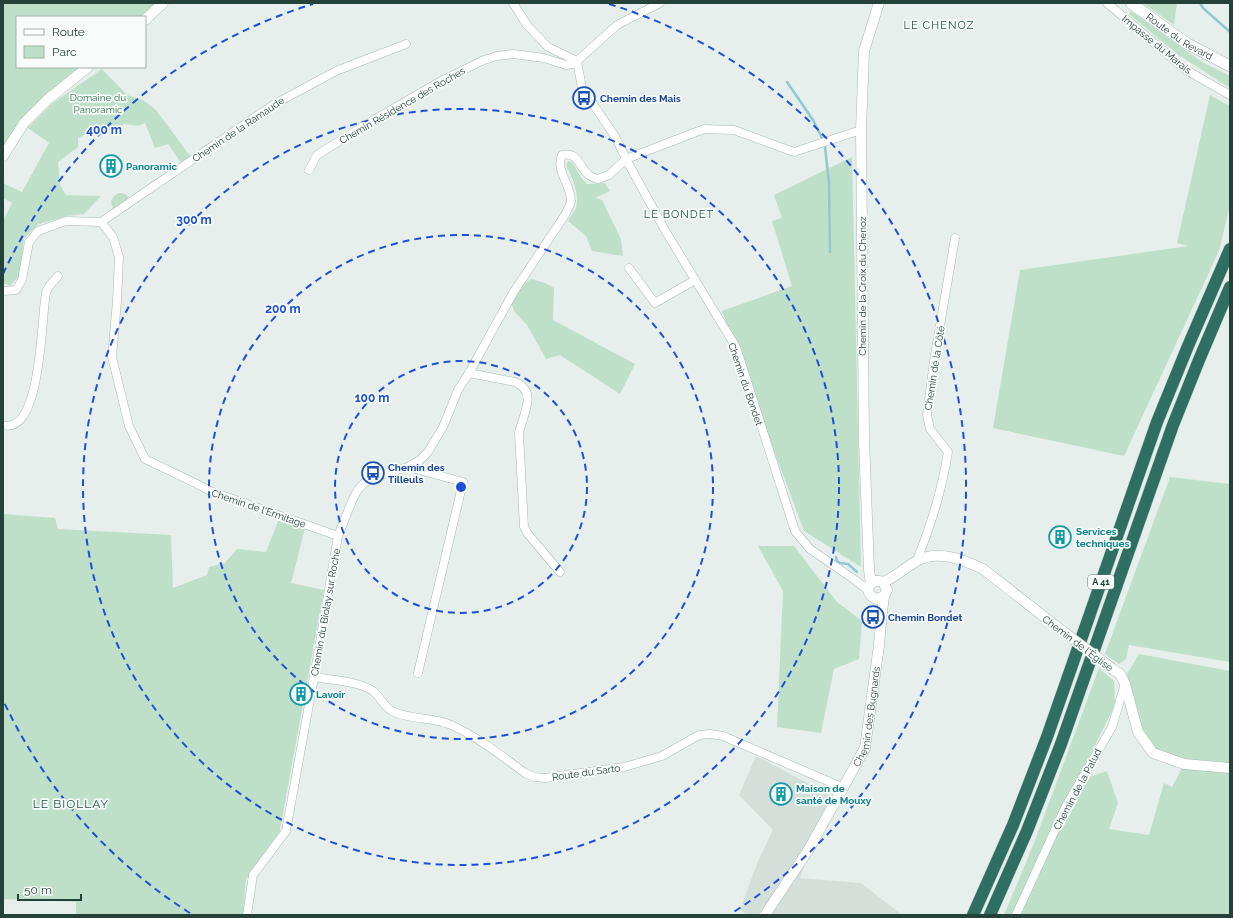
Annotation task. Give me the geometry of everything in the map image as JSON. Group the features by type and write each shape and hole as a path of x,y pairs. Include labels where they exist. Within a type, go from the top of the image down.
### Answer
{"highway":[{"name":"A 41","path":"972,915 1013,825 1047,737 1157,422 1230,249"},
{"name":"A 41","path":"990,915 1021,845 1061,744 1170,432 1198,360 1230,287"}],"main road":[{"name":"Route du Revard","path":"1131,3 1186,43 1230,66"}],"street":[{"path":"146,19 163,3"},
{"path":"513,3 527,25 548,47 576,61 618,25 660,3"},
{"name":"Chemin de la Croix du Chenoz","path":"877,588 869,570 864,440 861,130 864,51 879,3"},
{"name":"Impasse du Marais","path":"1107,3 1186,70 1230,95"},
{"name":"Chemin de la Ramaude","path":"101,222 272,105 336,71 406,44"},
{"name":"Chemin Résidence des Roches","path":"309,170 317,155 443,80 484,60 497,56 513,54 544,58 566,65 572,64 576,61"},
{"name":"Chemin du Bondet","path":"576,61 582,88 616,138 666,232 736,347 795,531 810,549 855,580 877,588"},
{"path":"3,156 24,123 47,100 87,68"},
{"path":"408,467 420,460 436,440 458,390 513,293 565,215 571,201 567,184 560,166 562,155 569,154 574,156 588,175 598,179 609,175 626,158 704,129 734,130 794,152 861,130"},
{"path":"3,290 16,290 22,280 29,242 38,231 66,220 101,222"},
{"name":"Chemin de l'Ermitage","path":"101,222 113,237 120,257 112,356 129,426 145,459 210,491 338,536"},
{"name":"Chemin de la Côté","path":"917,560 928,532 945,471 948,452 930,429 927,416 934,361 955,238"},
{"path":"629,268 655,303 695,280"},
{"path":"3,425 9,426 17,423 25,415 37,378 46,291 58,276"},
{"path":"469,373 515,382 522,385 527,392 528,400 518,433 524,527 528,534 560,572"},
{"path":"408,467 463,482 418,673"},
{"name":"Chemin du Biolay sur Roche","path":"247,915 254,875 286,831 338,536 352,501 364,483 377,476 408,467"},
{"name":"Chemin de l'Église","path":"877,588 894,578 917,560 936,556 951,557 967,561 982,569 1120,674 1125,684 1138,732 1153,753 1184,764 1230,768"},
{"name":"Chemin des Bugnards","path":"765,915 809,849 865,748 882,612 877,588"},
{"name":"Route du Sarto","path":"314,677 360,685 374,692 381,702 390,710 398,714 450,724 474,738 525,773 534,777 545,778 624,767 662,756 699,735 710,734 723,736 844,788"},
{"name":"Chemin de la Palud","path":"1016,915 1066,806 1112,727 1125,684"}],"shaded area":[{"path":"756,756 830,795 800,878 861,883 902,915 747,915 740,910 758,861 773,830 739,795"}],"green space":[{"path":"3,3 156,3 143,16 16,16 16,68 80,68 21,119 3,146"},
{"path":"1143,3 1177,3 1174,25"},
{"path":"1131,11 1202,62 1230,76 1230,88 1177,54 1129,14"},
{"name":"Domaine du Panoramic","path":"102,69 127,95 143,100 156,110 190,156 182,164 168,144 155,148 145,123 138,126 125,124 107,131 99,128 78,138 78,147 58,162 60,185 66,195 101,196 84,214 67,216 39,224 24,238 20,275 10,286 3,283 3,221 12,203 3,198 3,183 22,192 49,143 28,128 53,103"},
{"path":"1210,95 1230,106 1230,205 1219,251 1124,456 993,428 1020,270 1189,246 1177,243"},
{"path":"852,157 861,567 804,531 722,311 792,286 772,221 782,218 774,195"},
{"path":"568,161 572,162 580,176 587,184 605,183 610,191 595,198 602,200 621,239 623,256 592,251 586,236 568,221 576,208 577,198 573,180 566,166"},
{"path":"119,193 123,193 130,200 114,209 111,202 114,196"},
{"path":"532,279 545,283 554,288 553,320 635,364 620,394 560,355 546,359 527,325 514,311 511,302 522,285"},
{"path":"1170,477 1230,484 1230,662 1129,645 1126,659 1119,664 1105,654"},
{"path":"3,514 55,518 58,529 171,535 173,588 207,575 209,567 225,563 237,549 266,552 279,519 305,528 291,583 324,590 279,835 246,879 243,915 76,915 76,902 3,899"},
{"path":"758,546 794,546 837,602 862,621 859,659 834,669 821,733 777,727 783,591"},
{"path":"1139,654 1230,671 1230,764 1194,761 1180,758 1157,749 1148,742 1142,732 1135,711 1127,674"},
{"path":"1099,668 1114,681 1115,705 1077,781 1107,771 1118,803 1109,829 1149,835 1164,783 1172,787 1182,768 1230,772 1230,915 1004,915 1034,843"}],"waterway":[{"path":"1200,3 1203,8 1230,32"},
{"path":"787,82 813,120 822,138"},
{"path":"825,147 829,183 830,252"},
{"path":"836,557 837,561 848,564 857,572"}],"place":[{"name":"Chemin des Mais","path":"584,98"},
{"name":"Panoramic","path":"111,166"},
{"name":"Chemin des Tilleuls","path":"373,473"},
{"name":"Services techniques","path":"1060,537"},
{"name":"Chemin Bondet","path":"873,617"},
{"name":"Lavoir","path":"301,694"},
{"name":"Maison de santé de Mouxy","path":"781,794"}],"district":[{"name":"LE CHENOZ","path":"939,25"},
{"name":"LE BONDET","path":"679,214"},
{"name":"LE BIOLLAY","path":"71,804"}]}
